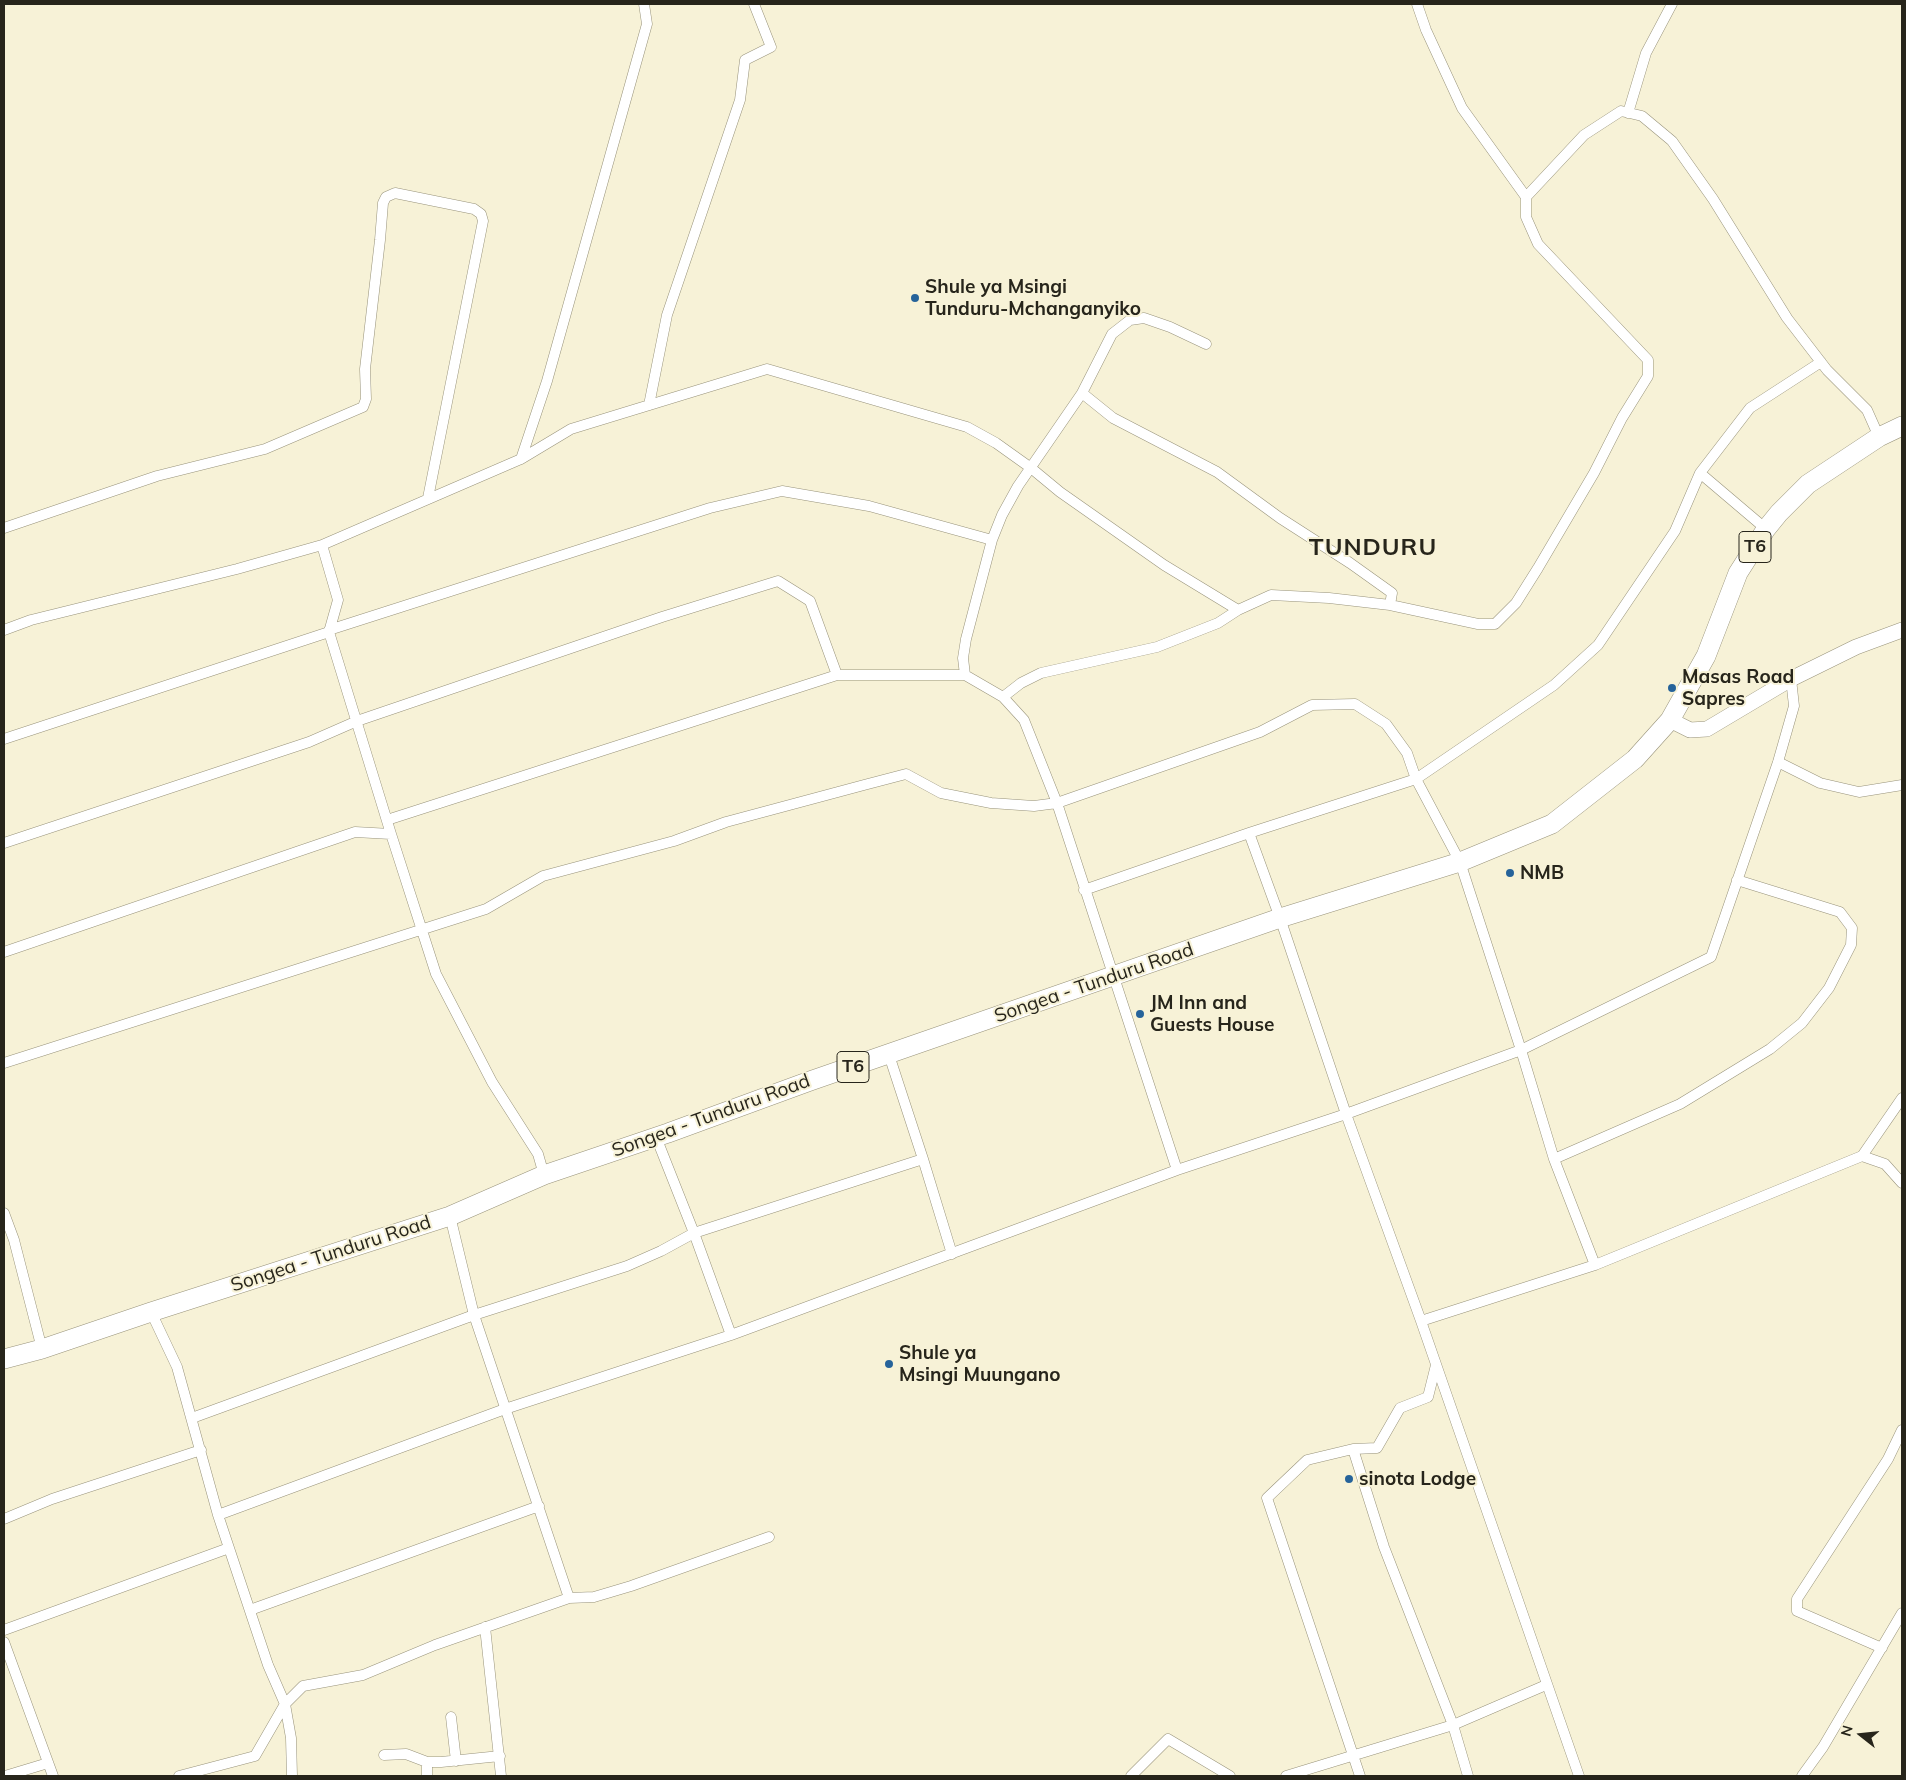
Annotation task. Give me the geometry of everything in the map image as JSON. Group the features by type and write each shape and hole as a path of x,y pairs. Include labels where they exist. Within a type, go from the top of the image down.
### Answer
{"highway":[{"name":"T6","path":"1670,720 1706,656 1738,573 1766,529 1808,484 1879,438 1902,426"},
{"name":"Songea - Tunduru Road","path":"4,1359 42,1349 450,1216 544,1175 889,1054 1280,918 1460,862 1552,824 1635,759 1670,720"}],"main road":[{"path":"1670,720 1690,730 1707,729 1791,679 1856,646 1902,630"}],"street":[{"path":"521,459 548,381 647,24 644,4"},
{"path":"649,406 667,315 740,100 745,60 771,47 754,4"},
{"path":"1003,697 1021,683 1041,673 1157,647 1218,623 1238,610 1271,595 1329,598 1390,605 1478,624 1495,624 1516,603 1538,568 1594,473 1622,418 1648,376 1648,360 1538,244 1526,217 1526,197 1462,108 1426,30 1417,4"},
{"path":"1628,112 1646,53 1672,4"},
{"path":"1526,197 1584,135 1621,111 1642,116 1672,141 1714,199 1787,318 1820,362 1867,410 1879,438"},
{"path":"4,528 157,476 265,449 363,407 366,399 365,369 383,204 386,197 395,193 474,209 481,214 483,221 428,498"},
{"path":"965,675 963,658 966,639 992,540 1002,514 1018,486 1082,393 1112,334 1130,320 1144,318 1170,326 1206,344"},
{"path":"1084,890 1248,833 1416,779 1554,685 1598,645 1675,531 1700,473 1750,408 1820,362"},
{"path":"4,630 31,620 237,569 322,545 521,459 571,430 767,369 967,427 996,443 1060,492 1164,565 1238,610"},
{"path":"1082,393 1113,418 1217,472 1280,518 1350,563 1392,593 1390,605"},
{"path":"1700,473 1766,529"},
{"path":"4,740 329,631 710,508 782,492 869,506 992,540"},
{"path":"322,545 338,600 329,631 386,820 436,974 492,1082 538,1154 544,1175"},
{"path":"4,844 309,742 357,721 662,617 778,581 810,601 837,674"},
{"path":"386,820 837,674 965,675 1003,697 1024,720 1057,803 1177,1170"},
{"path":"218,1516 505,1410 730,1335 1177,1170 1346,1114 1521,1050 1711,957 1778,762 1794,706 1791,679"},
{"path":"4,1064 422,928 486,909 543,876 674,841 726,822 906,774 941,794 991,803 1034,806 1057,803 1260,732 1312,705 1355,704 1386,724 1407,753 1416,779 1460,862 1554,1159 1595,1265"},
{"path":"1778,762 1820,783 1859,792 1902,785"},
{"path":"4,952 355,832 391,834"},
{"path":"1248,833 1280,918 1346,1114 1421,1321 1579,1776"},
{"path":"1554,1159 1680,1104 1770,1049 1802,1023 1829,988 1851,945 1852,928 1840,912 1737,880"},
{"path":"889,1054 924,1159 952,1254"},
{"path":"1421,1321 1595,1265 1862,1156 1902,1098"},
{"path":"656,1137 694,1233 730,1335"},
{"path":"1862,1156 1885,1164 1902,1183"},
{"path":"192,1418 474,1315 627,1266 661,1251 694,1233 924,1159"},
{"path":"4,1213 9,1242 42,1349"},
{"path":"450,1216 474,1315 569,1598"},
{"path":"151,1312 177,1367 218,1516 268,1665 285,1704 291,1738 292,1776"},
{"path":"1360,1776 1267,1498 1307,1460 1353,1449 1376,1448 1400,1408 1428,1397 1436,1364"},
{"path":"1882,1648 1797,1611 1797,1599 1888,1459 1902,1430"},
{"path":"1353,1449 1384,1547 1453,1724 1468,1776"},
{"path":"4,1519 52,1499 201,1450"},
{"path":"250,1610 539,1506"},
{"path":"179,1776 256,1756 285,1704 303,1686 363,1675 435,1645 569,1598 594,1597 631,1586 769,1537"},
{"path":"4,1630 229,1548"},
{"path":"1802,1776 1823,1747 1902,1613"},
{"path":"485,1627 501,1776"},
{"path":"4,1642 53,1776"},
{"path":"1286,1776 1453,1724 1546,1685"},
{"path":"451,1717 456,1761"},
{"path":"1131,1776 1168,1739 1230,1776"},
{"path":"384,1755 406,1754 427,1762 500,1756"},
{"path":"427,1762 427,1776"},
{"path":"5,1776 48,1764"}],"place":[{"name":"Shule ya Msingi Tunduru-Mchanganyiko","path":"915,298"},
{"name":"Masas Road Sapres","path":"1672,688"},
{"name":"NMB","path":"1510,873"},
{"name":"JM Inn and Guests House","path":"1140,1014"},
{"name":"Shule ya Msingi Muungano","path":"889,1364"},
{"name":"sinota Lodge","path":"1349,1479"}],"district":[{"name":"TUNDURU","path":"1373,548"}]}
